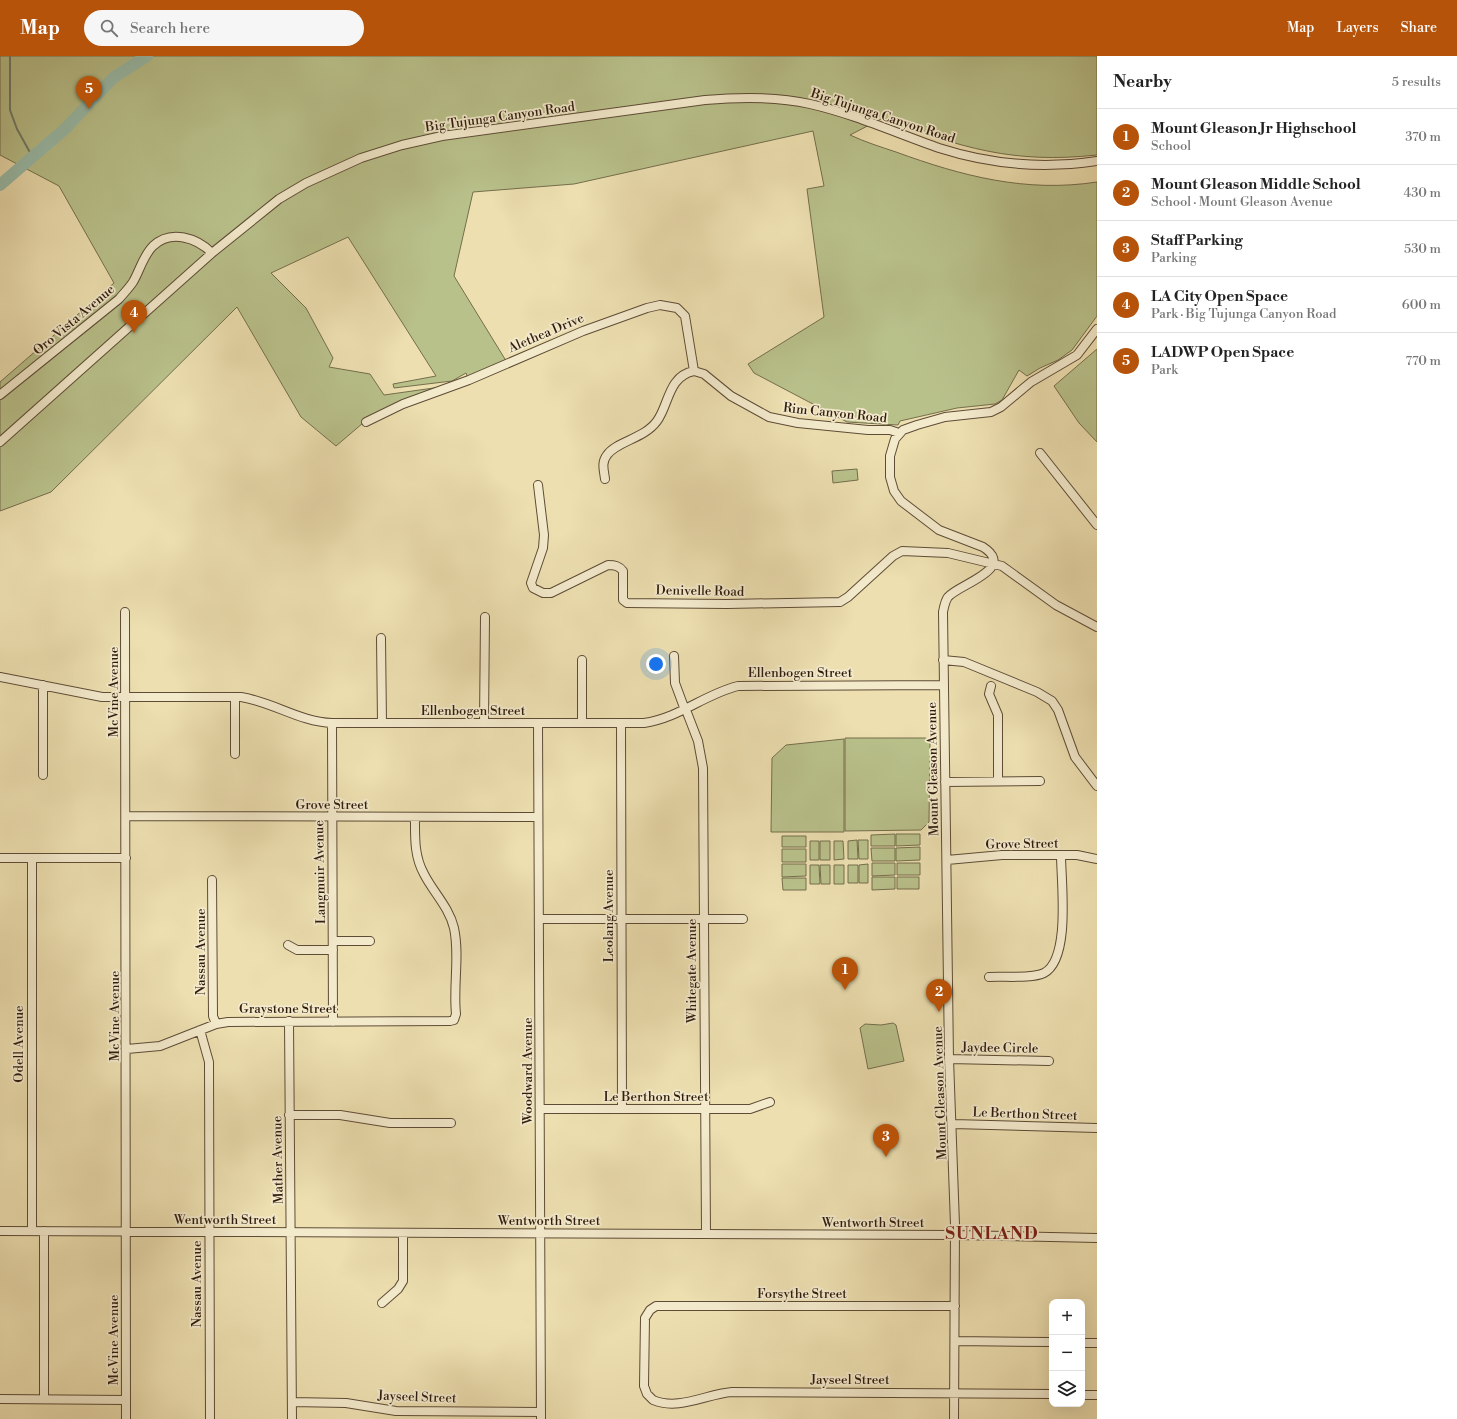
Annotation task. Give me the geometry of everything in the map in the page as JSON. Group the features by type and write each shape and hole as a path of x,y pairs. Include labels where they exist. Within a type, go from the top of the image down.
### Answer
{"street":[{"name":"Big Tujunga Canyon Road","path":"0,442 212,253 279,199 339,168 382,152 442,136 705,100 741,98 775,99 809,103 844,113 940,148 1000,162 1044,165 1097,161"},
{"name":"Oro Vista Avenue","path":"0,395 119,299 133,281 146,257 158,243 175,237 184,237 200,243 212,253"},
{"name":"Alethea Drive","path":"366,422 403,404 469,380 595,326 660,305 677,308 685,316 694,371"},
{"path":"1097,329 1077,355 1031,382 1001,407 980,414 945,417 910,427 899,433 892,447 889,467 891,484 897,496 912,510 939,530 989,551 993,564 1008,570 1056,605 1097,628"},
{"path":"605,479 603,465 604,460 610,452 652,427 659,418 667,395 675,384 694,371"},
{"name":"Rim Canyon Road","path":"694,371 704,374 731,396 769,417 798,423 868,430 890,430 899,433"},
{"path":"1040,453 1097,525"},
{"name":"Denivelle Road","path":"538,485 544,535 543,548 531,583 532,588 543,594 551,593 602,568 614,565 623,571 622,595 623,600 627,603 727,604 840,602 848,598 882,565 902,551 948,553 993,564"},
{"name":"Mount Gleason Avenue","path":"954,1419 955,1235 953,1124 949,1059 943,612 946,601 957,590 985,574 991,569 993,564"},
{"name":"McVine Avenue","path":"125,612 127,816 126,1419"},
{"path":"484,723 485,617"},
{"path":"381,638 382,723"},
{"name":"Whitegate Avenue","path":"674,656 675,683 698,741 703,768 706,1234"},
{"path":"582,660 582,723"},
{"path":"943,660 964,662 1037,692 1052,701 1058,710 1075,757 1097,786"},
{"name":"Ellenbogen Street","path":"0,677 97,696 235,697 256,700 306,719 332,723 654,722 685,710 719,691 738,686 943,685"},
{"path":"43,685 43,775"},
{"path":"992,686 989,694 998,715 998,781"},
{"path":"235,697 235,754"},
{"name":"Langmuir Avenue","path":"332,723 333,1022"},
{"name":"Woodward Avenue","path":"538,723 541,1415"},
{"name":"Leolang Avenue","path":"621,723 622,1108"},
{"path":"946,782 1040,780"},
{"name":"Grove Street","path":"127,816 538,817"},
{"name":"Graystone Street","path":"127,1048 160,1046 216,1024 234,1021 333,1022 454,1020 456,1014 456,944 453,926 449,914 420,866 415,845 415,817"},
{"name":"Grove Street","path":"947,860 961,860 993,855 1084,855 1097,859"},
{"path":"989,977 1040,974 1053,966 1062,933 1061,855"},
{"path":"0,858 126,858"},
{"name":"Odell Avenue","path":"32,858 32,1231"},
{"name":"Nassau Avenue","path":"212,880 213,1016 216,1024"},
{"path":"539,920 743,919"},
{"path":"333,941 370,941"},
{"path":"288,945 297,950 333,950"},
{"name":"Mather Avenue","path":"289,1021 292,1419"},
{"name":"Nassau Avenue","path":"200,1030 209,1062 210,1419"},
{"name":"Jaydee Circle","path":"949,1059 1049,1061"},
{"name":"Le Berthon Street","path":"540,1109 750,1109 770,1102"},
{"path":"289,1115 340,1115 390,1123 451,1123"},
{"name":"Le Berthon Street","path":"953,1124 1097,1128"},
{"name":"Wentworth Street","path":"0,1231 955,1235 1097,1238"},
{"path":"44,1231 44,1399"},
{"path":"382,1303 398,1289 403,1281 402,1232"},
{"name":"Forsythe Street","path":"650,1398 644,1386 644,1322 646,1315 650,1310 659,1306 955,1306"},
{"path":"955,1341 1049,1342"},
{"path":"1085,1343 1097,1343"},
{"name":"Jayseel Street","path":"650,1398 662,1403 682,1403 732,1392 954,1392 1049,1394"},
{"path":"1085,1395 1097,1395"},
{"path":"0,1399 126,1400"},
{"name":"Jayseel Street","path":"292,1402 346,1403 396,1411 541,1415"}],"green space":[{"path":"0,56 1097,56 1097,155 1039,157 988,151 938,138 883,118 850,135 921,161 970,175 995,180 1020,184 1045,185 1071,185 1097,182 1097,316 1072,350 1058,360 1027,376 1019,370 1002,400 995,404 957,408 900,421 898,425 847,422 754,373 748,364 824,317 807,189 824,186 813,131 574,184 473,192 454,276 508,364 460,387 377,415 363,423 336,446 301,417 237,307 51,492 0,511 0,382 114,283 59,186 0,155","holes":["348,237 436,376 393,384 394,388 452,381 466,373 468,378 448,386 384,395 370,374 329,367 333,358 306,308 271,273"]},
{"path":"1097,349 1097,442 1079,423 1054,386"},
{"path":"857,469 858,480 833,483 832,471"},
{"path":"845,738 926,738 930,742 929,822 921,830 845,831"},
{"path":"844,739 844,832 771,832 772,758 786,745"},
{"path":"895,834 895,846 871,846 871,835"},
{"path":"896,834 920,834 920,845 896,846"},
{"path":"782,836 806,836 806,847 782,847"},
{"path":"857,840 858,859 848,859 848,841"},
{"path":"858,840 868,840 868,859 859,859"},
{"path":"810,841 819,841 819,860 810,860"},
{"path":"820,841 830,841 830,860 820,860"},
{"path":"834,841 843,841 844,859 834,860"},
{"path":"920,847 920,860 896,861 896,848"},
{"path":"871,848 895,848 895,861 872,861"},
{"path":"782,849 806,849 806,862 782,862"},
{"path":"872,863 895,863 895,875 872,876"},
{"path":"897,863 920,863 920,875 897,875"},
{"path":"782,864 806,864 806,876 782,877"},
{"path":"868,864 868,883 859,883 859,865"},
{"path":"810,865 819,865 820,884 810,884"},
{"path":"820,865 830,865 830,884 821,884"},
{"path":"834,865 844,865 844,884 834,884"},
{"path":"848,865 858,865 858,883 848,883"},
{"path":"872,877 895,877 895,889 872,890"},
{"path":"897,877 919,877 919,889 897,889"},
{"path":"782,878 806,878 806,890 783,890"},
{"path":"893,1023 896,1025 904,1061 868,1069 860,1028 865,1024 881,1025"}],"waterway":[{"path":"10,56 10,110 17,129 32,156"},
{"path":"0,185 65,129 113,78 147,56"}],"place":[{"name":"LADWP Open Space","path":"89,109"},
{"name":"LA City Open Space","path":"134,333"},
{"name":"Mount Gleason Jr Highschool","path":"845,990"},
{"name":"Mount Gleason Middle School","path":"939,1012"},
{"name":"Staff Parking","path":"886,1157"}],"district":[{"name":"SUNLAND","path":"992,1234"}]}
